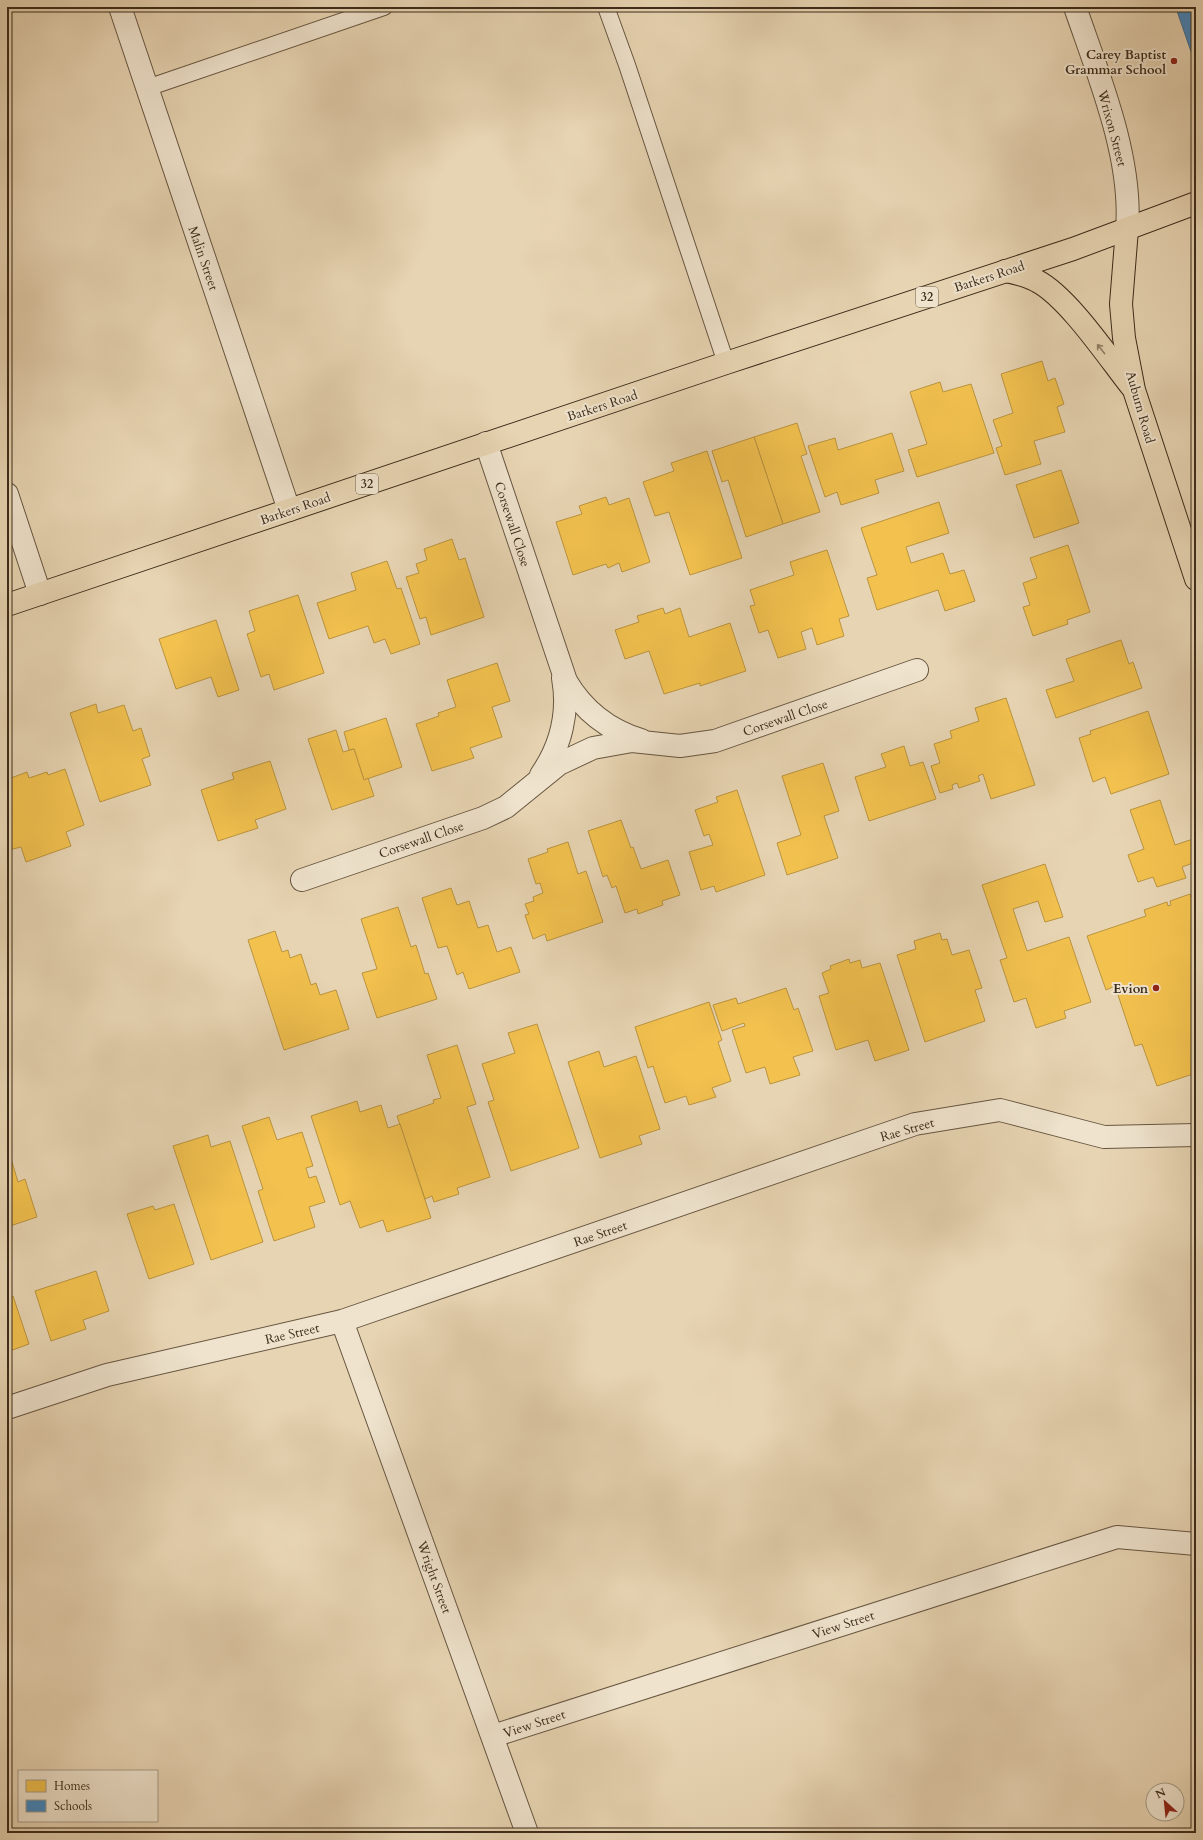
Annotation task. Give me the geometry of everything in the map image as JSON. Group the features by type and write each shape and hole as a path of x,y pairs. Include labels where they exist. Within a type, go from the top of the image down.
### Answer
{"main road":[{"name":"Barkers Road","path":"7,605 486,443 1073,249 1196,203"},
{"name":"Auburn Road","path":"1127,229 1121,304 1124,338 1134,390 1196,579"},
{"path":"1005,271 1031,278 1051,291 1070,310 1134,390"}],"street":[{"name":"Malin Street","path":"120,7 288,510"},
{"name":"Wrixon Street","path":"1075,7 1100,79 1121,155 1128,199 1127,229"},
{"name":"Corsewall Close","path":"486,443 562,673 572,693 590,712 604,723 622,733 650,743"},
{"path":"7,494 40,594"},
{"name":"Corsewall Close","path":"302,880 483,818 506,807 559,764 585,751 622,742 680,746 715,741 917,670"},
{"name":"Corsewall Close","path":"532,786 550,762 561,732 565,698 562,673"},
{"name":"Rae Street","path":"7,1408 106,1375 342,1321 916,1124 1000,1110 1104,1136 1196,1135"},
{"name":"Wright Street","path":"342,1321 527,1833"},
{"name":"View Street","path":"493,1736 1116,1537 1196,1544"}],"lane":[{"path":"147,88 384,7"},
{"path":"606,7 627,65 726,363"}],"building: Homes":[{"path":"1042,361 1048,381 1055,378 1064,404 1057,407 1065,432 1034,441 1041,464 1005,475 996,448 1002,446 993,420 1013,413 1001,374"},
{"path":"940,382 943,392 971,384 994,453 917,477 908,450 927,444 910,392"},
{"path":"797,423 807,454 801,456 820,512 783,524 754,437"},
{"path":"892,433 904,471 875,480 879,493 841,505 837,492 825,497 808,446 835,438 838,450"},
{"path":"754,437 783,524 746,537 728,480 722,482 712,451"},
{"path":"707,451 742,558 690,575 669,512 655,516 643,482 674,471 671,463"},
{"path":"1061,470 1079,523 1034,538 1016,485"},
{"path":"606,497 609,505 629,498 650,562 622,572 619,563 608,568 606,564 573,575 556,522 582,514 579,506"},
{"path":"939,502 949,533 906,547 911,563 943,553 950,574 964,570 975,601 945,611 938,590 877,610 867,578 877,575 861,528"},
{"path":"452,539 459,560 465,558 484,617 431,635 426,617 420,619 406,577 419,573 416,564 427,560 424,549"},
{"path":"1068,545 1090,612 1067,620 1068,624 1033,636 1023,607 1030,605 1023,583 1037,578 1030,558"},
{"path":"827,550 849,616 839,619 844,636 817,645 812,628 801,632 806,649 778,658 768,630 759,633 750,606 755,605 750,590 794,575 790,562"},
{"path":"387,561 397,589 401,588 420,644 391,654 385,639 374,643 368,626 329,639 317,603 356,590 351,573"},
{"path":"298,595 324,673 274,690 269,674 261,677 247,634 255,631 249,611"},
{"path":"663,608 665,614 680,608 689,637 730,623 746,671 700,686 700,683 664,694 649,651 625,659 615,630 639,622 637,616"},
{"path":"216,620 239,690 218,697 211,677 176,689 159,639"},
{"path":"1121,640 1129,664 1133,662 1142,688 1056,718 1046,690 1074,681 1066,659"},
{"path":"497,663 510,701 492,707 502,737 470,748 474,758 432,771 416,724 439,716 438,713 456,707 447,680"},
{"path":"1006,698 1035,785 991,799 983,774 978,776 980,781 959,788 957,783 952,785 953,789 940,793 931,766 940,763 934,744 952,738 950,731 979,721 975,708"},
{"path":"96,704 98,713 124,705 133,731 141,728 150,756 142,759 151,785 100,802 70,713"},
{"path":"1148,711 1169,774 1111,794 1105,777 1093,782 1079,738 1091,734 1090,731"},
{"path":"386,718 402,767 364,780 354,749 349,750 344,732"},
{"path":"336,730 343,752 354,749 364,780 368,778 374,796 332,810 308,739"},
{"path":"904,746 910,766 923,762 936,799 869,821 855,777 886,767 881,754"},
{"path":"270,761 286,809 255,820 258,828 218,841 201,790 234,779 232,773"},
{"path":"823,763 839,811 824,816 838,858 787,875 777,843 801,835 782,776"},
{"path":"65,769 84,825 66,832 71,846 26,862 21,847 9,850 7,845 7,774 10,774 11,778 27,772 29,778 47,772 48,775"},
{"path":"737,790 765,875 716,892 714,886 701,890 689,852 713,845 709,834 704,836 695,810 718,802 716,797"},
{"path":"1160,800 1175,845 1196,838 1196,862 1182,867 1186,878 1157,887 1153,877 1138,882 1128,855 1144,849 1130,810"},
{"path":"621,820 631,848 633,847 641,869 668,860 680,895 662,901 663,905 638,914 637,909 625,913 616,886 612,888 607,875 603,877 588,831"},
{"path":"568,842 578,874 586,871 603,922 547,941 545,934 533,939 525,915 529,914 525,904 534,901 533,897 543,893 540,883 536,884 528,859 548,852 547,849"},
{"path":"1045,864 1063,917 1045,922 1038,901 1013,909 1027,951 1069,937 1091,1002 1064,1011 1066,1018 1036,1028 1026,998 1014,1002 1000,960 1007,958 982,885"},
{"path":"451,888 457,905 469,901 478,928 488,925 497,952 511,947 520,972 469,989 463,972 457,975 447,946 438,948 422,898"},
{"name":"Evion","path":"1190,894 1196,910 1196,1073 1157,1086 1142,1044 1135,1046 1115,986 1106,990 1087,936 1146,916 1144,910 1167,902 1168,906 1171,905 1170,901"},
{"path":"398,907 411,947 416,945 425,974 428,973 437,999 377,1018 362,973 377,969 361,919"},
{"path":"275,931 282,952 288,950 290,958 301,954 311,985 316,983 320,995 336,990 349,1029 284,1050 248,940"},
{"path":"940,933 942,940 947,939 952,955 969,950 982,988 975,990 985,1021 925,1042 897,955 916,949 914,941"},
{"path":"849,959 850,963 860,960 862,968 880,963 909,1050 875,1061 868,1040 836,1050 819,996 829,993 822,973 831,969 830,966"},
{"path":"786,988 794,1010 798,1008 813,1051 793,1057 800,1075 770,1084 765,1067 746,1073 732,1030 745,1026 744,1023 722,1031 713,1005 736,998 738,1004"},
{"path":"709,1002 722,1040 718,1042 731,1081 712,1088 716,1097 689,1105 686,1096 665,1103 653,1066 648,1068 635,1027"},
{"path":"537,1024 579,1148 511,1171 488,1102 494,1100 482,1064 515,1053 508,1033"},
{"path":"457,1045 476,1104 467,1107 490,1177 457,1188 459,1194 434,1202 432,1196 425,1199 397,1116 434,1103 433,1100 441,1098 427,1055"},
{"path":"599,1051 604,1067 636,1056 660,1129 639,1136 642,1144 600,1158 568,1062"},
{"path":"357,1101 360,1112 381,1105 388,1128 400,1124 431,1218 387,1232 383,1220 360,1228 350,1201 340,1205 311,1116"},
{"path":"269,1117 277,1140 302,1132 313,1166 306,1168 309,1178 316,1176 325,1202 309,1207 315,1227 274,1241 258,1191 263,1189 242,1126"},
{"path":"208,1135 211,1147 230,1141 263,1242 211,1260 173,1146"},
{"path":"10,1155 18,1182 25,1179 37,1217 7,1227 7,1156"},
{"path":"174,1204 194,1264 149,1279 127,1214 153,1206 155,1210"},
{"path":"96,1271 109,1311 83,1320 86,1329 51,1341 35,1291"},
{"path":"13,1296 29,1344 7,1352 7,1298"}],"building: Schools":[{"path":"1188,7 1196,7 1196,66 1177,11"}],"place":[{"name":"Carey Baptist Grammar School","path":"1174,61"},
{"name":"Evion","path":"1156,988"}]}
